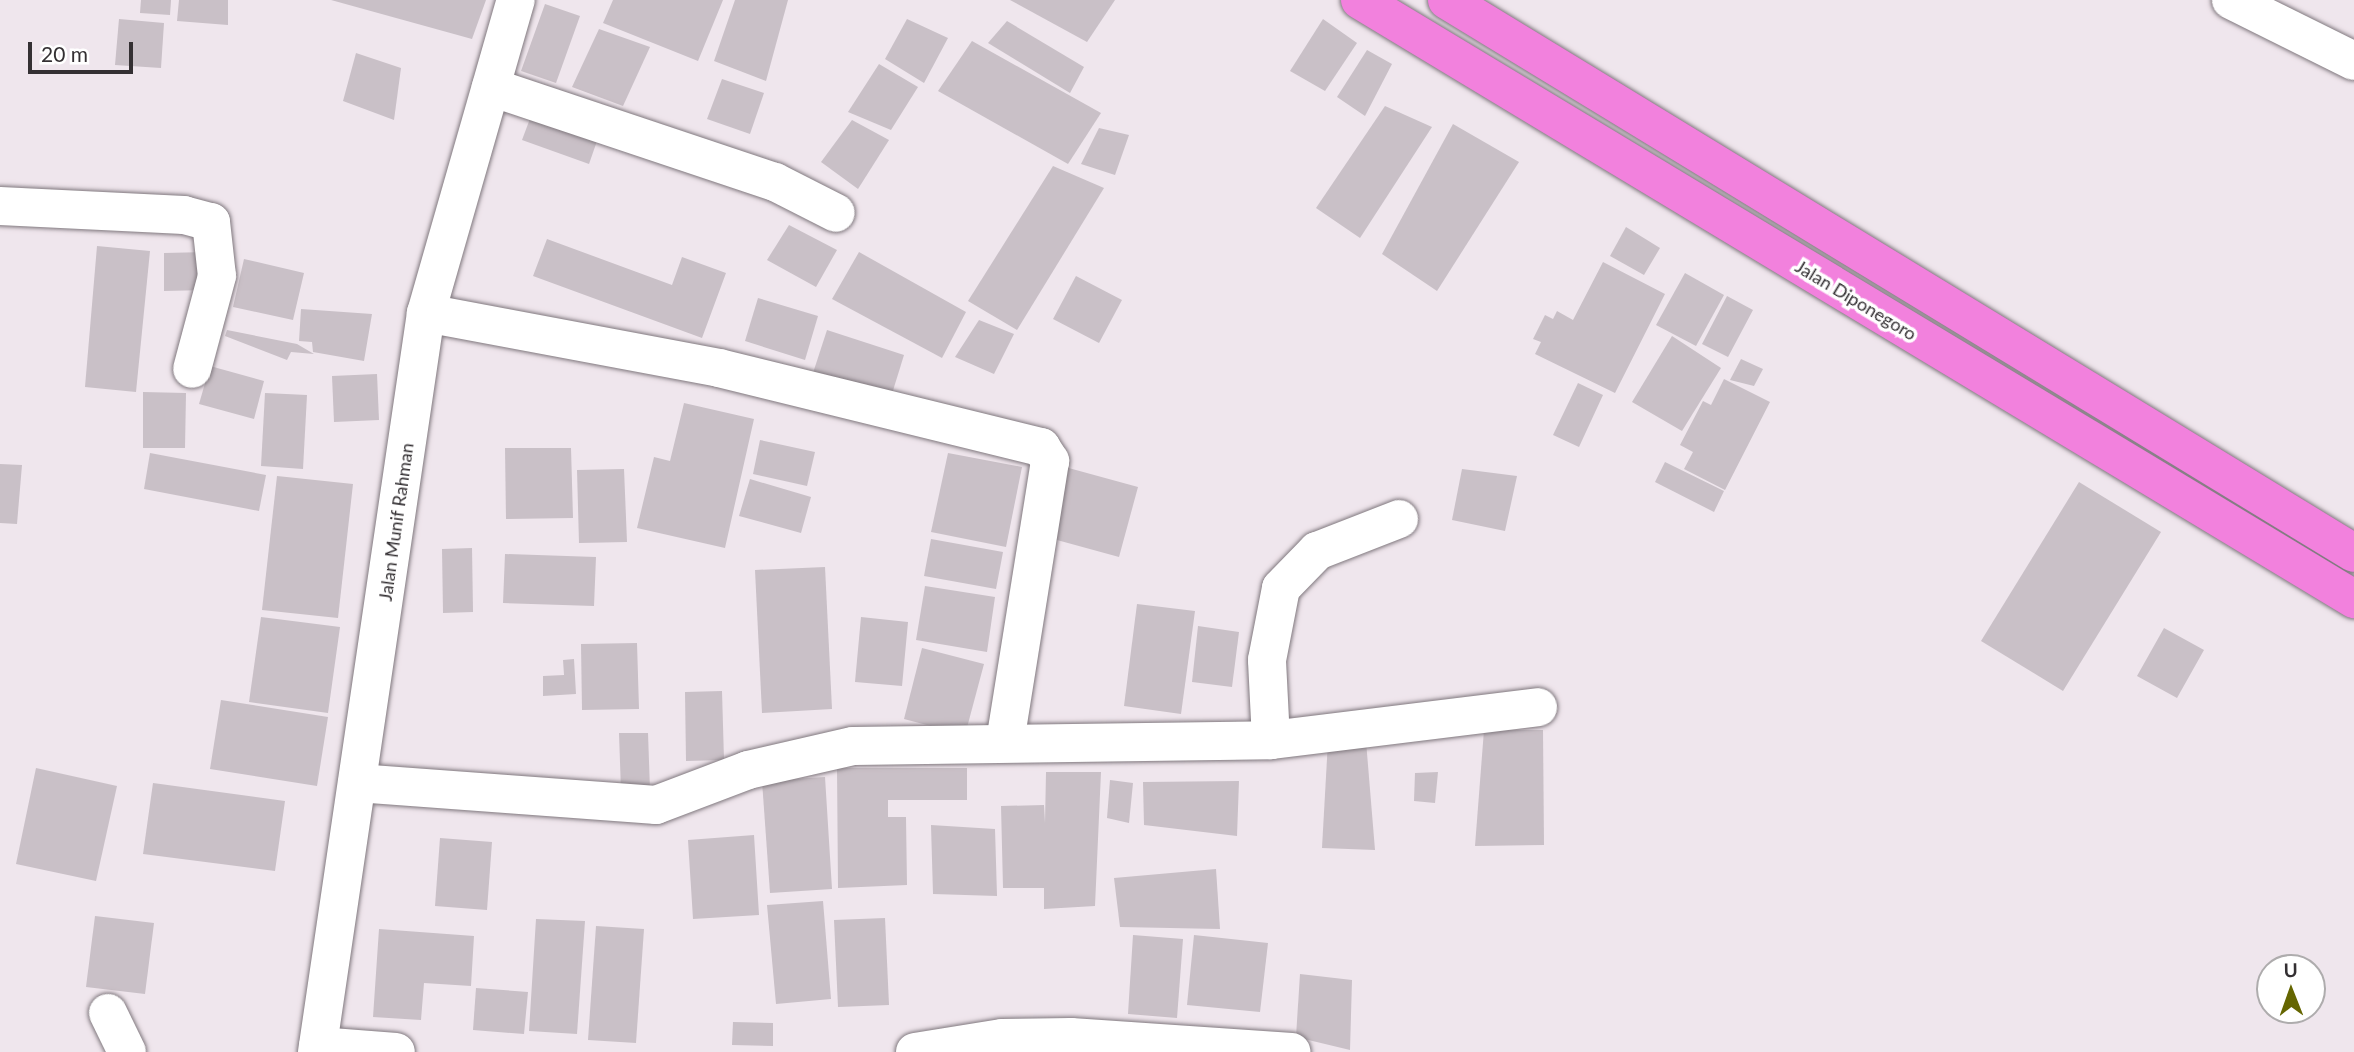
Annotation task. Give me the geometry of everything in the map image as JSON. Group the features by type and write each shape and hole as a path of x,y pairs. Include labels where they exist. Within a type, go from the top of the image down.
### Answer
{"highway":[{"name":"Jalan Diponegoro","path":"1360,0 2354,599"},
{"path":"1447,0 2354,553"}],"street":[{"name":"Jalan Munif Rahman","path":"318,1049 426,313 516,0"},
{"path":"2231,0 2354,61"},
{"path":"491,87 762,178 836,213"},
{"path":"0,206 184,215 211,222 217,276 192,369"},
{"path":"426,313 719,368 1041,447 1050,461 1005,742"},
{"path":"1271,740 1268,660 1281,588 1317,551 1399,519"},
{"path":"357,783 656,805 793,756 853,746 1271,740 1538,707"},
{"path":"108,1013 127,1052"},
{"path":"915,1052 1002,1038 1071,1037 1291,1052"},
{"path":"318,1049 396,1052"}],"building":[{"path":"141,0 171,0 170,15 140,13"},
{"path":"179,0 228,0 228,25 177,21"},
{"path":"331,0 486,0 472,39"},
{"path":"613,0 723,0 698,61 603,23"},
{"path":"735,0 788,0 766,81 714,61"},
{"path":"1010,0 1115,0 1087,42"},
{"path":"545,4 580,16 556,83 521,71"},
{"path":"119,19 164,23 161,68 115,65"},
{"path":"907,19 948,38 924,83 885,59"},
{"path":"1323,19 1357,43 1325,91 1290,71"},
{"path":"1007,21 1084,67 1070,93 988,43"},
{"path":"599,29 650,47 623,106 572,87"},
{"path":"972,41 1101,113 1068,164 938,91"},
{"path":"1367,50 1392,64 1365,116 1337,97"},
{"path":"356,53 401,68 394,120 343,101"},
{"path":"879,64 918,87 891,130 848,112"},
{"path":"722,79 764,93 750,134 707,119"},
{"path":"1385,106 1432,127 1360,238 1316,208"},
{"path":"531,116 597,141 589,164 522,140"},
{"path":"852,120 889,140 858,189 821,162"},
{"path":"1453,124 1519,162 1437,291 1382,254"},
{"path":"1099,128 1129,135 1115,175 1081,164"},
{"path":"1053,166 1104,188 1017,330 968,301"},
{"path":"789,225 837,250 816,287 767,260"},
{"path":"1626,227 1660,248 1644,275 1610,256"},
{"path":"547,239 672,285 682,257 726,273 702,338 533,276"},
{"path":"97,246 150,251 136,392 85,387"},
{"path":"207,252 207,290 164,291 164,253"},
{"path":"859,252 966,312 942,358 832,299"},
{"path":"244,259 304,273 293,320 233,307"},
{"path":"1603,262 1665,294 1615,393 1535,354 1541,342 1533,339 1545,315 1553,319 1557,311 1573,320"},
{"path":"1685,273 1724,295 1696,346 1656,325"},
{"path":"1076,276 1122,300 1099,343 1053,319"},
{"path":"1727,296 1753,310 1728,357 1702,344"},
{"path":"758,298 818,316 805,360 745,341"},
{"path":"301,309 372,314 364,361 313,352 312,342 299,341"},
{"path":"979,320 1014,334 994,374 955,357"},
{"path":"227,330 297,344 314,354 291,352 287,360 225,336"},
{"path":"827,330 904,355 891,397 813,373"},
{"path":"1672,336 1721,368 1682,431 1632,402"},
{"path":"1741,359 1763,369 1754,386 1730,380"},
{"path":"210,366 264,381 254,419 199,404"},
{"path":"377,374 379,420 334,422 332,376"},
{"path":"1724,379 1770,402 1725,490 1684,469 1693,452 1680,445 1703,401 1711,405"},
{"path":"1578,383 1603,395 1579,447 1553,435"},
{"path":"143,392 186,393 185,448 143,448"},
{"path":"265,393 307,395 303,469 261,466"},
{"path":"684,403 754,419 725,548 637,528 654,457 670,461"},
{"path":"760,440 815,452 807,486 753,474"},
{"path":"505,448 571,448 573,518 506,519"},
{"path":"150,453 266,475 259,511 144,489"},
{"path":"948,453 1022,467 1006,547 931,532"},
{"path":"1665,462 1724,491 1714,512 1655,482"},
{"path":"0,464 22,465 17,524 0,523"},
{"path":"1065,467 1138,487 1119,557 1046,537"},
{"path":"624,469 627,542 579,543 577,470"},
{"path":"1462,469 1517,476 1505,531 1452,520"},
{"path":"277,476 353,484 338,618 262,610"},
{"path":"750,479 811,497 801,533 739,516"},
{"path":"2079,482 2161,532 2063,691 1981,641"},
{"path":"931,539 1003,552 996,589 924,576"},
{"path":"472,548 473,612 443,613 442,549"},
{"path":"505,554 596,557 594,606 503,603"},
{"path":"825,567 832,709 762,713 755,570"},
{"path":"925,586 995,597 987,652 916,640"},
{"path":"1137,604 1195,611 1181,714 1124,706"},
{"path":"261,617 340,627 328,713 249,702"},
{"path":"861,617 908,622 902,686 855,682"},
{"path":"1198,626 1239,632 1232,687 1192,682"},
{"path":"2164,628 2204,650 2177,698 2137,676"},
{"path":"637,643 639,709 582,710 581,644"},
{"path":"922,648 984,664 965,735 904,719"},
{"path":"574,659 576,694 543,696 543,676 564,675 563,660"},
{"path":"722,691 724,760 686,761 685,692"},
{"path":"221,700 328,717 317,786 210,769"},
{"path":"1484,730 1543,730 1544,845 1475,846"},
{"path":"619,733 648,733 650,790 621,791"},
{"path":"1328,741 1366,741 1375,850 1322,848"},
{"path":"36,768 117,786 96,881 16,864"},
{"path":"837,768 967,768 967,800 888,800 888,817 906,817 907,885 838,888"},
{"path":"1046,772 1101,772 1095,906 1044,909 1044,888 1003,888 1001,806 1044,805 1045,823"},
{"path":"1438,772 1435,803 1414,801 1415,773"},
{"path":"825,777 832,889 770,893 762,781"},
{"path":"1110,780 1133,783 1129,823 1107,818"},
{"path":"1239,781 1237,836 1144,825 1143,782"},
{"path":"153,783 285,801 275,871 143,854"},
{"path":"931,825 995,829 997,896 933,894"},
{"path":"754,835 759,915 693,919 688,840"},
{"path":"440,838 492,842 487,910 435,906"},
{"path":"1216,869 1220,929 1120,927 1114,878"},
{"path":"823,901 831,999 776,1004 767,905"},
{"path":"95,916 154,923 145,994 86,987"},
{"path":"885,918 889,1005 838,1007 834,920"},
{"path":"536,919 585,921 577,1034 529,1031"},
{"path":"596,926 644,929 636,1043 588,1040"},
{"path":"379,929 474,936 471,986 424,983 421,1020 373,1017"},
{"path":"1133,935 1183,939 1177,1018 1128,1014"},
{"path":"1194,935 1268,943 1260,1012 1187,1005"},
{"path":"1300,974 1352,980 1350,1050 1296,1037"},
{"path":"476,988 528,992 524,1034 473,1030"},
{"path":"733,1022 773,1023 773,1046 732,1045"}]}
